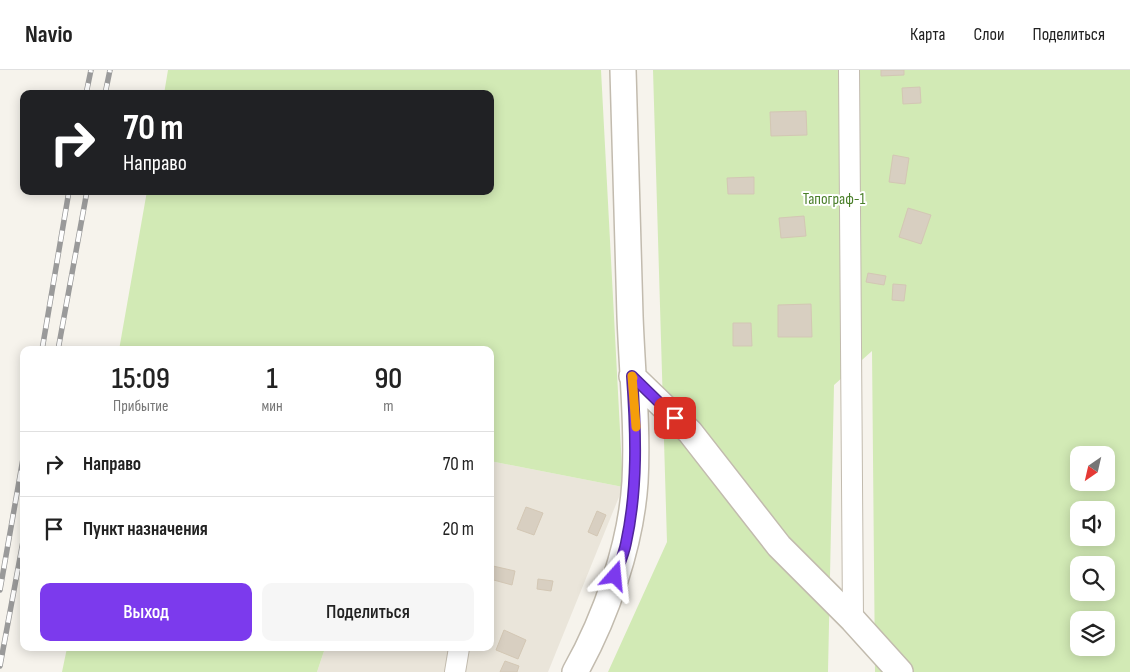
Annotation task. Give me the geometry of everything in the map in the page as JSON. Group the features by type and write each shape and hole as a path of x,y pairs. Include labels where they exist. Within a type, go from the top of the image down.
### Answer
{"street":[{"path":"575,672 584,657 610,592 626,544 635,483 636,430 632,376 623,70"},
{"path":"848,70 853,620"},
{"path":"632,376 690,432 779,546 853,620 900,672"},
{"path":"455,672 458,651"}],"shaded area":[{"path":"494,462 623,487 548,672 317,672 324,651 494,651"}],"green space":[{"path":"168,70 601,70 623,487 494,462 494,346 120,346 146,195 494,195 494,90 165,90"},
{"name":"Тапограф-1","path":"653,70 1130,70 1130,672 875,672 872,351 834,385 828,672 608,672 667,542"},
{"path":"66,651 324,651 317,672 62,672"}],"building":[{"path":"881,70 904,70 904,75 881,76"},
{"path":"920,87 921,103 903,104 902,88"},
{"path":"806,111 807,135 771,136 770,112"},
{"path":"893,155 909,158 905,184 889,182"},
{"path":"754,177 754,194 728,194 727,178"},
{"path":"908,208 931,215 921,244 899,237"},
{"path":"804,216 806,236 781,238 779,218"},
{"path":"868,273 886,276 884,285 866,282"},
{"path":"893,284 906,285 904,301 892,300"},
{"path":"811,304 812,337 778,337 778,305"},
{"path":"733,323 751,323 752,346 733,346"},
{"path":"526,507 543,513 534,535 517,529"},
{"path":"597,511 606,515 597,536 588,532"},
{"path":"494,566 515,571 512,585 494,580"},
{"path":"538,579 553,581 551,591 537,589"},
{"path":"504,630 526,640 518,659 496,650"},
{"path":"505,661 519,666 517,672 500,672"}],"railway":[{"path":"87,90 91,70"},
{"path":"106,90 110,70"},
{"path":"43,346 68,195"},
{"path":"59,346 86,195"},
{"path":"0,590 20,476"},
{"path":"0,666 20,558"}],"slow traffic":[{"path":"633,378 632,376 636,427"}],"route":[{"path":"615,576 626,544 635,483 636,430 632,376 675,418"}]}
